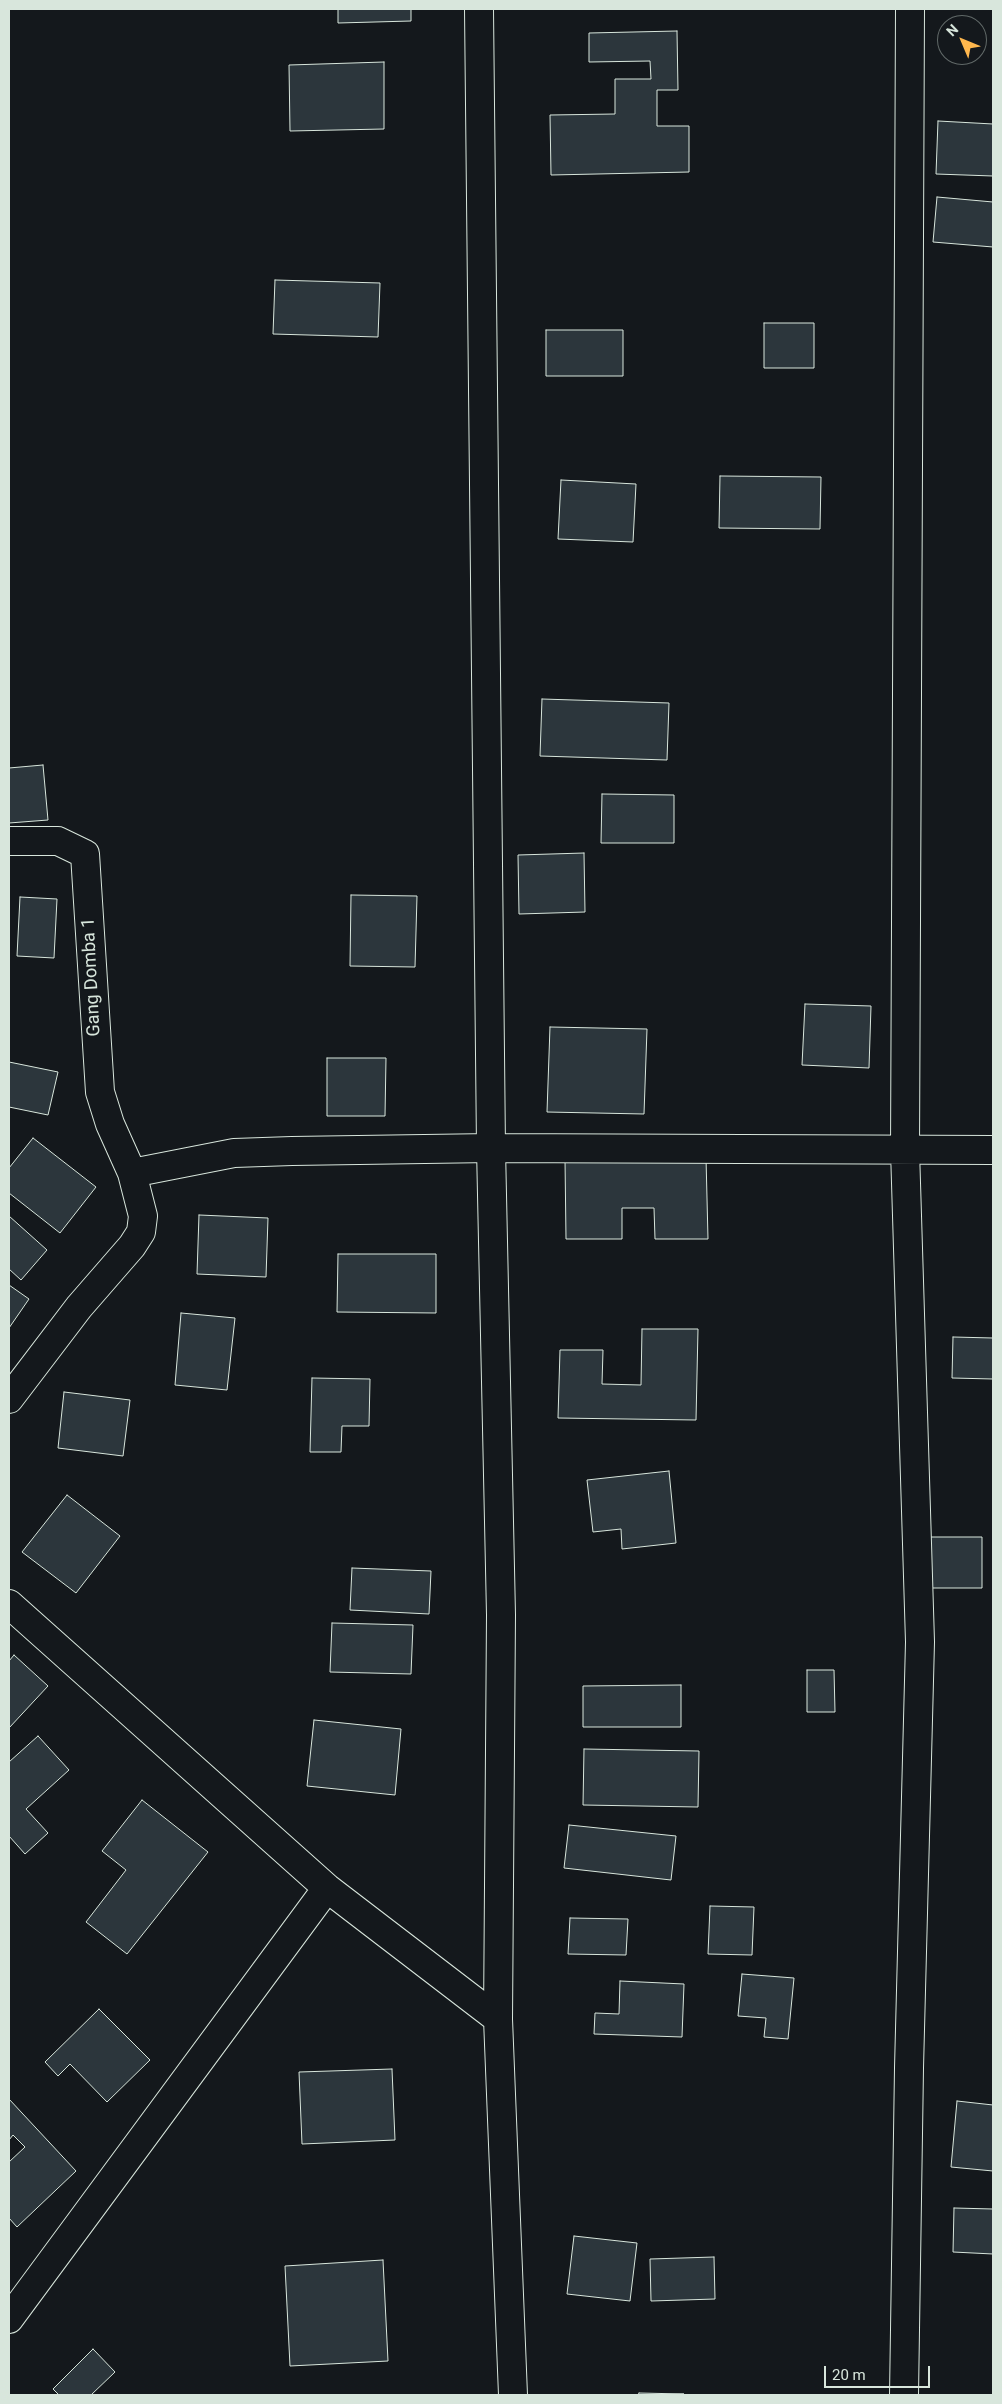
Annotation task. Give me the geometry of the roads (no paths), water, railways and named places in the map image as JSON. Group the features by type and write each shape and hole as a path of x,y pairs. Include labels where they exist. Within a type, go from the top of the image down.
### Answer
{"street":[{"path":"479,9 491,1148 501,1615 498,2019 513,2395"},
{"path":"904,2395 909,2078 920,1642 905,1150 910,9"},
{"name":"Gang Domba 1","path":"9,841 58,841 86,854 100,1092 110,1124 132,1173"},
{"path":"9,1399 79,1307 121,1260 141,1232 143,1216 132,1173 234,1154 491,1148 993,1150"},
{"path":"9,1604 327,1888 498,2019"},
{"path":"9,2319 327,1888"}]}
